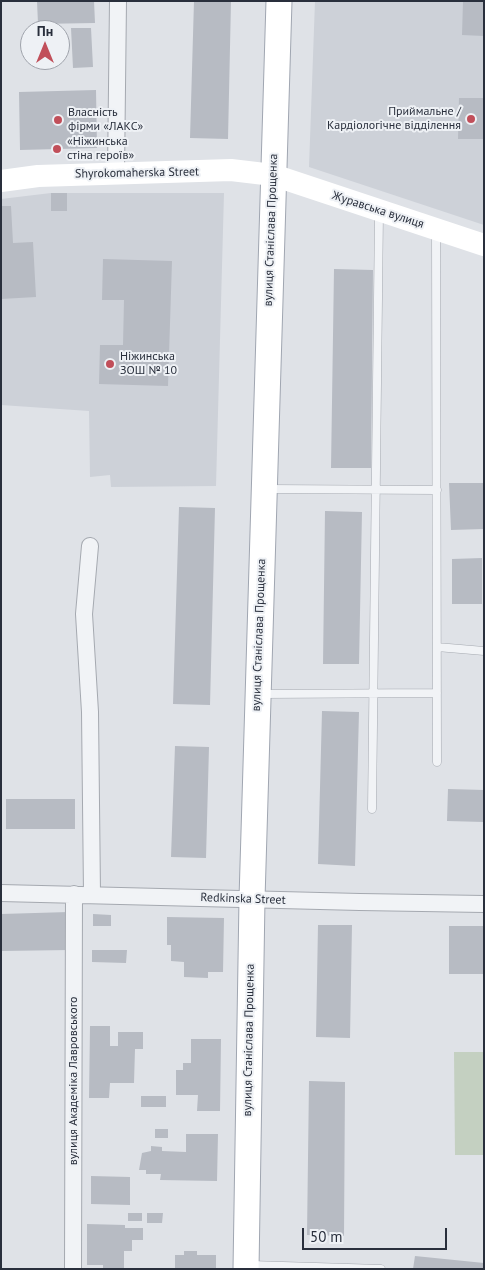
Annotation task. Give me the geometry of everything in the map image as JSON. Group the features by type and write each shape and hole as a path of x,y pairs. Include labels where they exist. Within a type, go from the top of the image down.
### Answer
{"main road":[{"name":"вулиця Станіслава Прощенка","path":"246,1267 252,899 279,1"}],"street":[{"path":"116,173 118,1"},
{"name":"Shyrokomaherska Street","path":"1,181 38,176 231,170 273,175"},
{"name":"Журавська вулиця","path":"273,175 484,245"},
{"path":"90,546 84,614 90,712 92,894"},
{"name":"Redkinska Street","path":"1,893 484,904"},
{"name":"вулиця Академіка Лавровського","path":"73,1269 74,894"}],"lane":[{"path":"372,809 379,211"},
{"path":"436,229 436,762"},
{"path":"264,489 436,490"},
{"path":"436,647 484,651"},
{"path":"258,694 436,693"},
{"path":"246,1267 382,1269"}],"shaded area":[{"path":"315,1 484,1 484,225 309,167"},
{"name":"Ніжинська ЗОШ № 10","path":"51,193 224,193 216,486 111,487 110,475 90,477 89,411 1,405 1,199"}],"green space":[{"path":"454,1052 484,1052 484,1155 455,1155"}],"building":[{"path":"37,1 94,1 95,23 70,23 70,20 38,20"},
{"path":"194,1 231,1 228,139 190,138"},
{"path":"463,1 484,1 484,36 462,35"},
{"path":"71,28 91,28 93,67 73,68"},
{"name":"Власність фірми «ЛАКС»","path":"96,90 97,148 20,150 19,92"},
{"name":"Приймальне / Кардіологічне відділення","path":"459,98 484,98 484,139 458,139"},
{"path":"51,193 67,193 67,211 51,211"},
{"path":"1,206 11,206 13,243 33,242 36,297 1,299"},
{"path":"103,259 172,261 168,386 99,384 100,345 123,345 124,300 102,300"},
{"path":"334,269 373,270 371,468 331,468"},
{"path":"449,483 484,483 484,529 451,530"},
{"path":"179,507 215,508 210,705 173,704"},
{"path":"325,511 362,512 359,664 323,664"},
{"path":"482,558 482,604 452,604 452,559"},
{"path":"322,711 359,712 355,866 318,864"},
{"path":"175,746 209,747 206,858 171,857"},
{"path":"448,789 484,790 484,822 447,821"},
{"path":"6,799 75,799 75,829 6,829"},
{"path":"69,912 70,950 1,951 1,914"},
{"path":"93,914 111,915 111,926 93,926"},
{"path":"167,917 224,918 223,972 208,972 208,978 184,977 184,962 171,961 171,945 167,945"},
{"path":"318,925 352,925 350,1038 316,1037"},
{"path":"449,926 484,926 484,974 449,974"},
{"path":"92,950 127,950 126,963 92,962"},
{"path":"90,1026 110,1026 110,1046 118,1046 118,1032 143,1032 143,1049 135,1049 134,1083 110,1083 109,1098 89,1098"},
{"path":"191,1039 221,1039 220,1111 197,1111 198,1095 176,1095 176,1070 183,1070 183,1063 191,1063"},
{"path":"309,1081 345,1082 344,1236 307,1235"},
{"path":"141,1096 166,1096 166,1107 141,1107"},
{"path":"155,1129 168,1129 168,1138 155,1138"},
{"path":"186,1134 218,1134 217,1181 160,1180 161,1174 146,1174 146,1170 139,1170 142,1153 151,1151 151,1146 162,1147 162,1151 186,1152"},
{"path":"91,1176 130,1177 130,1205 91,1204"},
{"path":"128,1213 142,1213 142,1221 128,1221"},
{"path":"147,1213 163,1213 162,1223 147,1223"},
{"path":"87,1224 125,1225 125,1228 143,1228 143,1240 132,1240 132,1251 124,1251 124,1269 103,1269 103,1265 87,1265"},
{"path":"184,1251 197,1251 197,1255 216,1255 216,1269 175,1269 175,1255 184,1255"},
{"path":"415,1256 484,1263 484,1269 413,1269"}],"place":[{"name":"Приймальне / Кардіологічне відділення","path":"471,119"},
{"name":"Власність фірми «ЛАКС»","path":"58,120"},
{"name":"«Ніжинська стіна героїв»","path":"57,149"},
{"name":"Ніжинська ЗОШ № 10","path":"110,364"}]}
